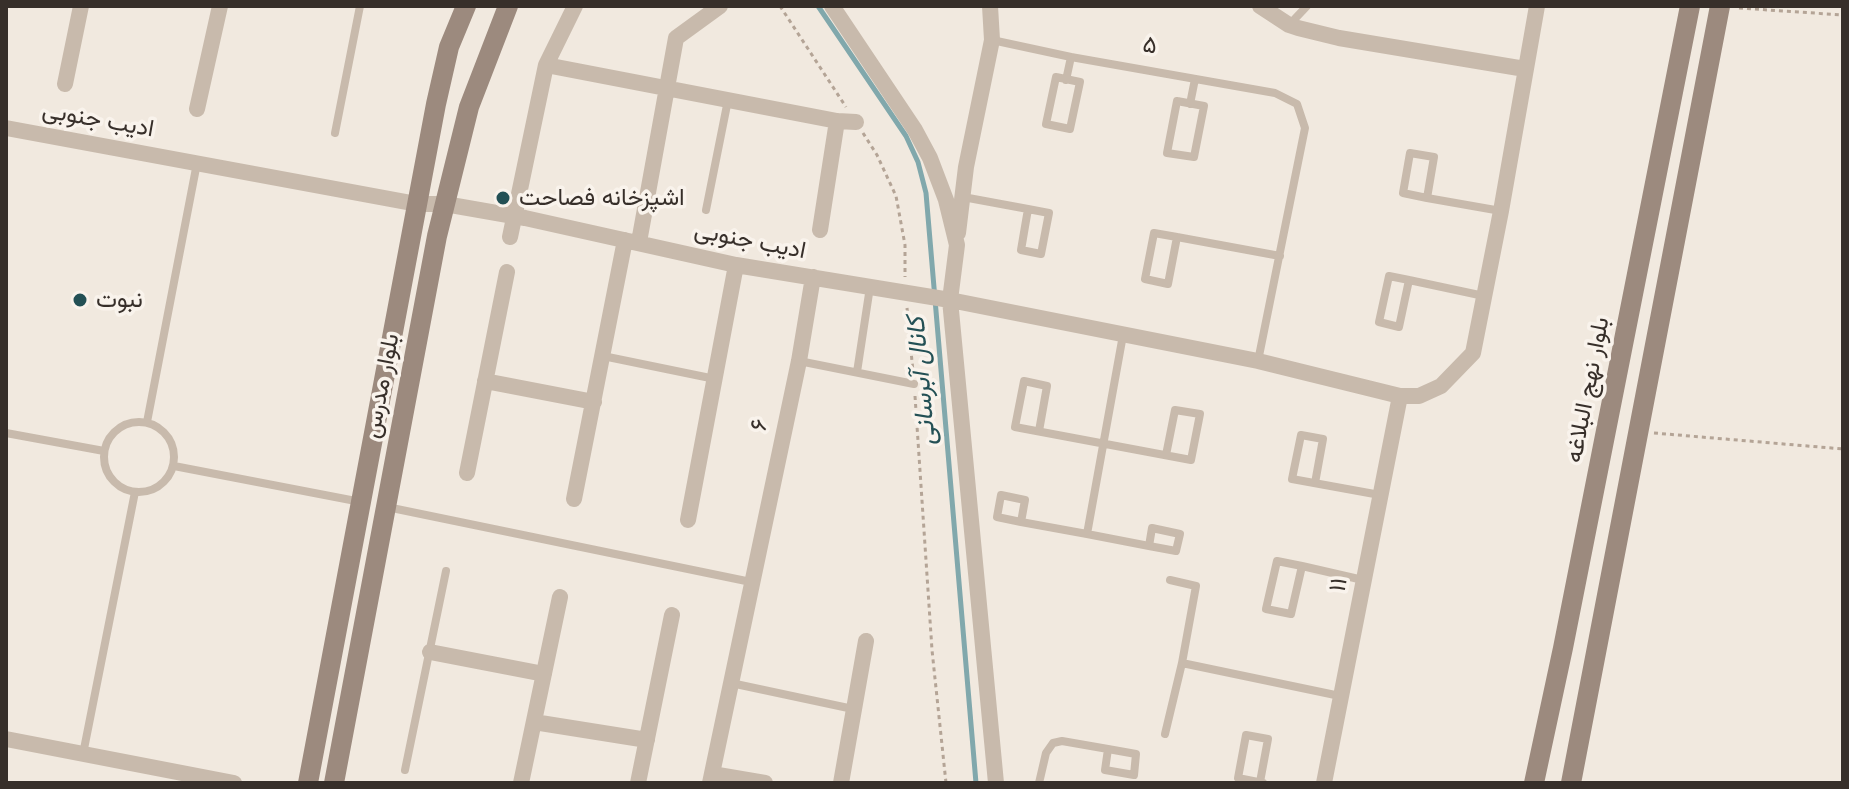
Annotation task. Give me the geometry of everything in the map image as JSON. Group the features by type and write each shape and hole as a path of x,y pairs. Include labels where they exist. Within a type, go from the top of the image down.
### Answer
{"street":[{"path":"65,84 81,6"},
{"path":"197,109 220,6"},
{"path":"449,47 457,6"},
{"name":"بلوار مدرس","path":"308,783 436,104 449,47 466,6"},
{"name":"بلوار مدرس","path":"334,783 437,236 469,107 508,6"},
{"path":"510,237 546,65 575,6"},
{"path":"574,499 603,356 668,88 676,38 720,6"},
{"path":"832,6 915,130 930,158 946,200 957,245"},
{"path":"990,6 992,40 966,167 950,300 996,783"},
{"path":"1260,6 1289,25 1339,38 1525,69"},
{"path":"950,300 1258,361 1400,396 1419,396 1441,386 1473,353 1537,6"},
{"name":"بلوار نهج البلاغه","path":"1534,783 1690,6"},
{"path":"1571,783 1720,6"},
{"path":"546,65 837,121 856,122"},
{"path":"820,230 837,121"},
{"name":"ادیب جنوبی","path":"6,128 417,204 445,204 525,218 736,265 950,300"},
{"path":"688,520 736,265"},
{"path":"467,473 507,272"},
{"name":"۶","path":"751,582 799,361 813,277"},
{"path":"485,381 594,402"},
{"name":"۱۱","path":"1324,783 1400,396"},
{"path":"361,502 386,506"},
{"path":"751,582 711,778 765,783"},
{"path":"521,783 560,597"},
{"path":"638,783 672,615"},
{"path":"841,783 866,641"},
{"path":"430,652 544,674"},
{"path":"534,722 647,740"},
{"path":"6,739 234,783"}],"lane":[{"path":"335,133 360,6"},
{"path":"1289,25 1307,6"},
{"name":"۵","path":"992,40 1275,93 1297,104 1305,128 1280,256"},
{"path":"1066,80 1071,57"},
{"path":"1056,77 1066,80 1080,82 1070,129 1046,124 1056,77"},
{"path":"1190,104 1195,79"},
{"path":"706,210 728,99"},
{"path":"1177,101 1190,104 1204,106 1194,157 1167,153 1177,101"},
{"path":"1427,198 1434,157 1410,153 1403,193 1427,198 1501,211"},
{"path":"147,422 198,162"},
{"path":"963,197 1028,209 1049,213 1041,254 1021,250 1028,209"},
{"path":"1177,237 1168,284 1145,279 1154,233 1177,237 1280,256 1258,361"},
{"path":"1409,280 1399,327 1379,322 1389,276 1409,280 1485,296"},
{"path":"857,372 870,287"},
{"path":"1087,534 1123,335"},
{"path":"603,356 716,379"},
{"path":"799,361 914,384"},
{"path":"1039,431 1047,386 1024,381 1015,427 1191,460 1200,414 1175,410 1166,455"},
{"path":"147,422 163,431 173,447 174,466 166,480 152,490 135,492 118,485 112,478 106,470 104,451 113,434 120,429 128,424 147,422"},
{"path":"6,433 104,451"},
{"path":"1315,483 1323,439 1301,435 1292,479 1381,495"},
{"path":"174,466 361,502"},
{"path":"83,754 135,492"},
{"path":"386,506 751,582"},
{"path":"1021,522 1149,546"},
{"path":"1302,566 1291,614 1266,609 1277,561 1302,566 1364,580"},
{"path":"405,770 446,571"},
{"path":"1165,734 1196,586 1170,580"},
{"path":"1182,663 1341,696"},
{"path":"731,683 854,709"},
{"path":"1246,735 1268,739 1261,783 1238,778 1246,735"},
{"path":"1039,783 1046,753 1053,743 1062,741 1108,749 1136,754 1134,775 1105,770 1108,749"}],"path":[{"path":"1720,6 1843,15"},
{"path":"1638,432 1843,449"}],"waterway":[{"name":"کانال آبرسانی","path":"818,6 906,136 918,162 926,193 976,783"}],"place":[{"name":"اشپزخانه فصاحت","path":"503,198"},
{"name":"نبوت","path":"80,300"}]}
